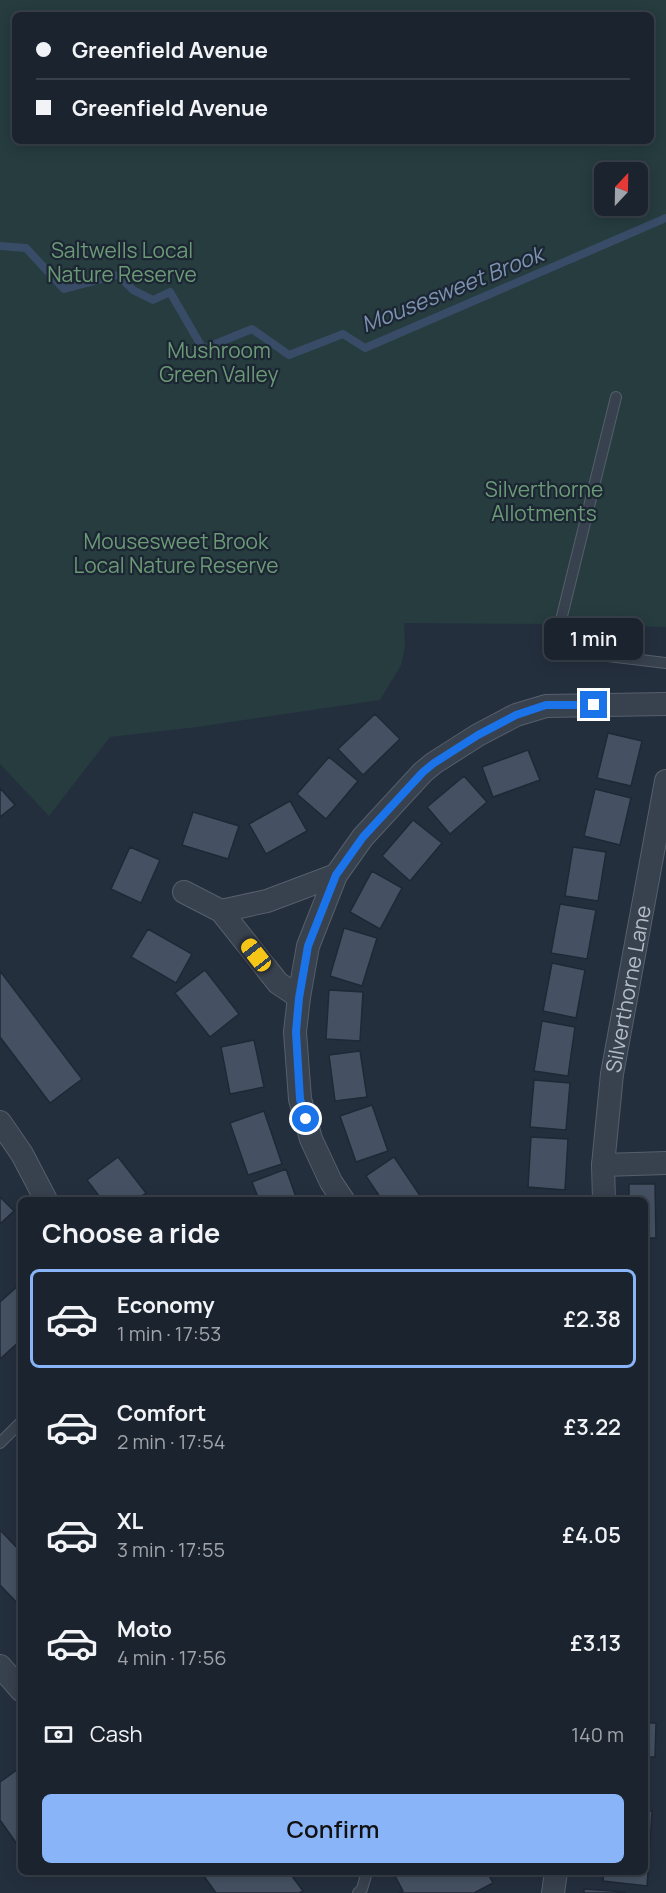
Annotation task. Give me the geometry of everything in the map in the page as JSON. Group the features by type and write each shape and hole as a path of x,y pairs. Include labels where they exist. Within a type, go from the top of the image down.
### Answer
{"street":[{"path":"341,1197 331,1182 311,1140 300,1099 296,1032 308,946 336,875 363,837 423,772 478,735 516,715 546,705 666,704"},
{"name":"Silverthorne Lane","path":"604,1197 603,1165 612,1074 666,781"},
{"path":"221,911 267,901 336,875"},
{"path":"184,892 221,911 278,983 299,998"},
{"path":"0,1122 22,1154 44,1197"},
{"path":"603,1165 666,1163"},
{"path":"0,1666 18,1687"},
{"path":"553,1893 556,1875"}],"lane":[{"path":"616,398 560,624 583,653 666,663"},
{"path":"0,1443 18,1425"},
{"path":"358,1893 362,1889 366,1875"}],"green space":[{"name":"Mushroom Green Valley","path":"0,0 666,0 666,627 404,623 405,647 401,665 380,700 197,727 110,737 49,816 0,764"}],"building":[{"path":"375,714 400,739 363,775 338,749"},
{"path":"608,733 642,741 631,786 597,778"},
{"path":"528,750 540,780 493,797 482,767"},
{"path":"329,757 358,781 326,819 297,794"},
{"path":"464,776 487,802 450,834 427,807"},
{"path":"0,788 15,805 0,817"},
{"path":"595,789 631,798 620,845 584,836"},
{"path":"290,801 307,831 266,854 249,824"},
{"path":"193,812 239,826 228,859 182,845"},
{"path":"413,820 442,843 410,881 382,856"},
{"path":"130,847 160,860 141,903 111,889"},
{"path":"573,847 606,852 598,901 565,896"},
{"path":"372,871 402,888 380,929 350,912"},
{"path":"560,904 596,910 587,959 551,953"},
{"path":"344,928 377,938 362,986 330,976"},
{"path":"148,929 192,954 176,983 131,957"},
{"path":"552,963 585,970 576,1018 543,1011"},
{"path":"205,970 239,1014 210,1037 175,993"},
{"path":"0,971 82,1079 50,1103 0,1037"},
{"path":"329,990 363,992 360,1041 326,1039"},
{"path":"542,1021 575,1027 568,1076 534,1071"},
{"path":"254,1040 264,1087 230,1094 221,1047"},
{"path":"360,1051 367,1097 335,1101 329,1055"},
{"path":"534,1080 570,1083 566,1130 530,1127"},
{"path":"372,1105 388,1151 356,1162 340,1116"},
{"path":"264,1111 282,1164 248,1175 230,1123"},
{"path":"531,1137 568,1139 565,1190 528,1187"},
{"path":"118,1157 146,1193 140,1197 100,1197 87,1180"},
{"path":"394,1157 421,1197 380,1197 366,1176"},
{"path":"286,1169 296,1197 258,1197 252,1182"},
{"path":"629,1184 655,1184 656,1238 648,1238 648,1197 629,1197"},
{"path":"0,1197 14,1211 0,1224"},
{"path":"18,1286 18,1343 0,1359 0,1302"},
{"path":"0,1530 18,1549 18,1604 0,1585"},
{"path":"648,1723 656,1723 655,1757 648,1757"},
{"path":"18,1769 18,1846 0,1820 0,1782"},
{"path":"648,1811 652,1811 650,1845 648,1845"},
{"path":"648,1845 650,1845 648,1872"},
{"path":"203,1875 291,1875 303,1891 299,1893 216,1893"},
{"path":"395,1875 489,1875 493,1883 474,1893 398,1893 403,1891"},
{"path":"604,1875 648,1875 647,1886 603,1881"},
{"path":"584,1889 625,1892 625,1893 584,1893"}],"waterway":[{"name":"Mousesweet Brook","path":"0,246 26,248 64,289 118,275 133,290 153,300 170,292 203,349 252,329 289,355 343,334 365,348 666,218"}],"route":[{"path":"306,1119 300,1099 296,1032 299,998 308,946 336,875 363,837 434,763 478,735 516,715 546,705 594,705"}],"park label":[{"name":"Saltwells Local Nature Reserve","path":"122,262"},
{"name":"Silverthorne Allotments","path":"544,501"},
{"name":"Mousesweet Brook Local Nature Reserve","path":"176,553"}]}
